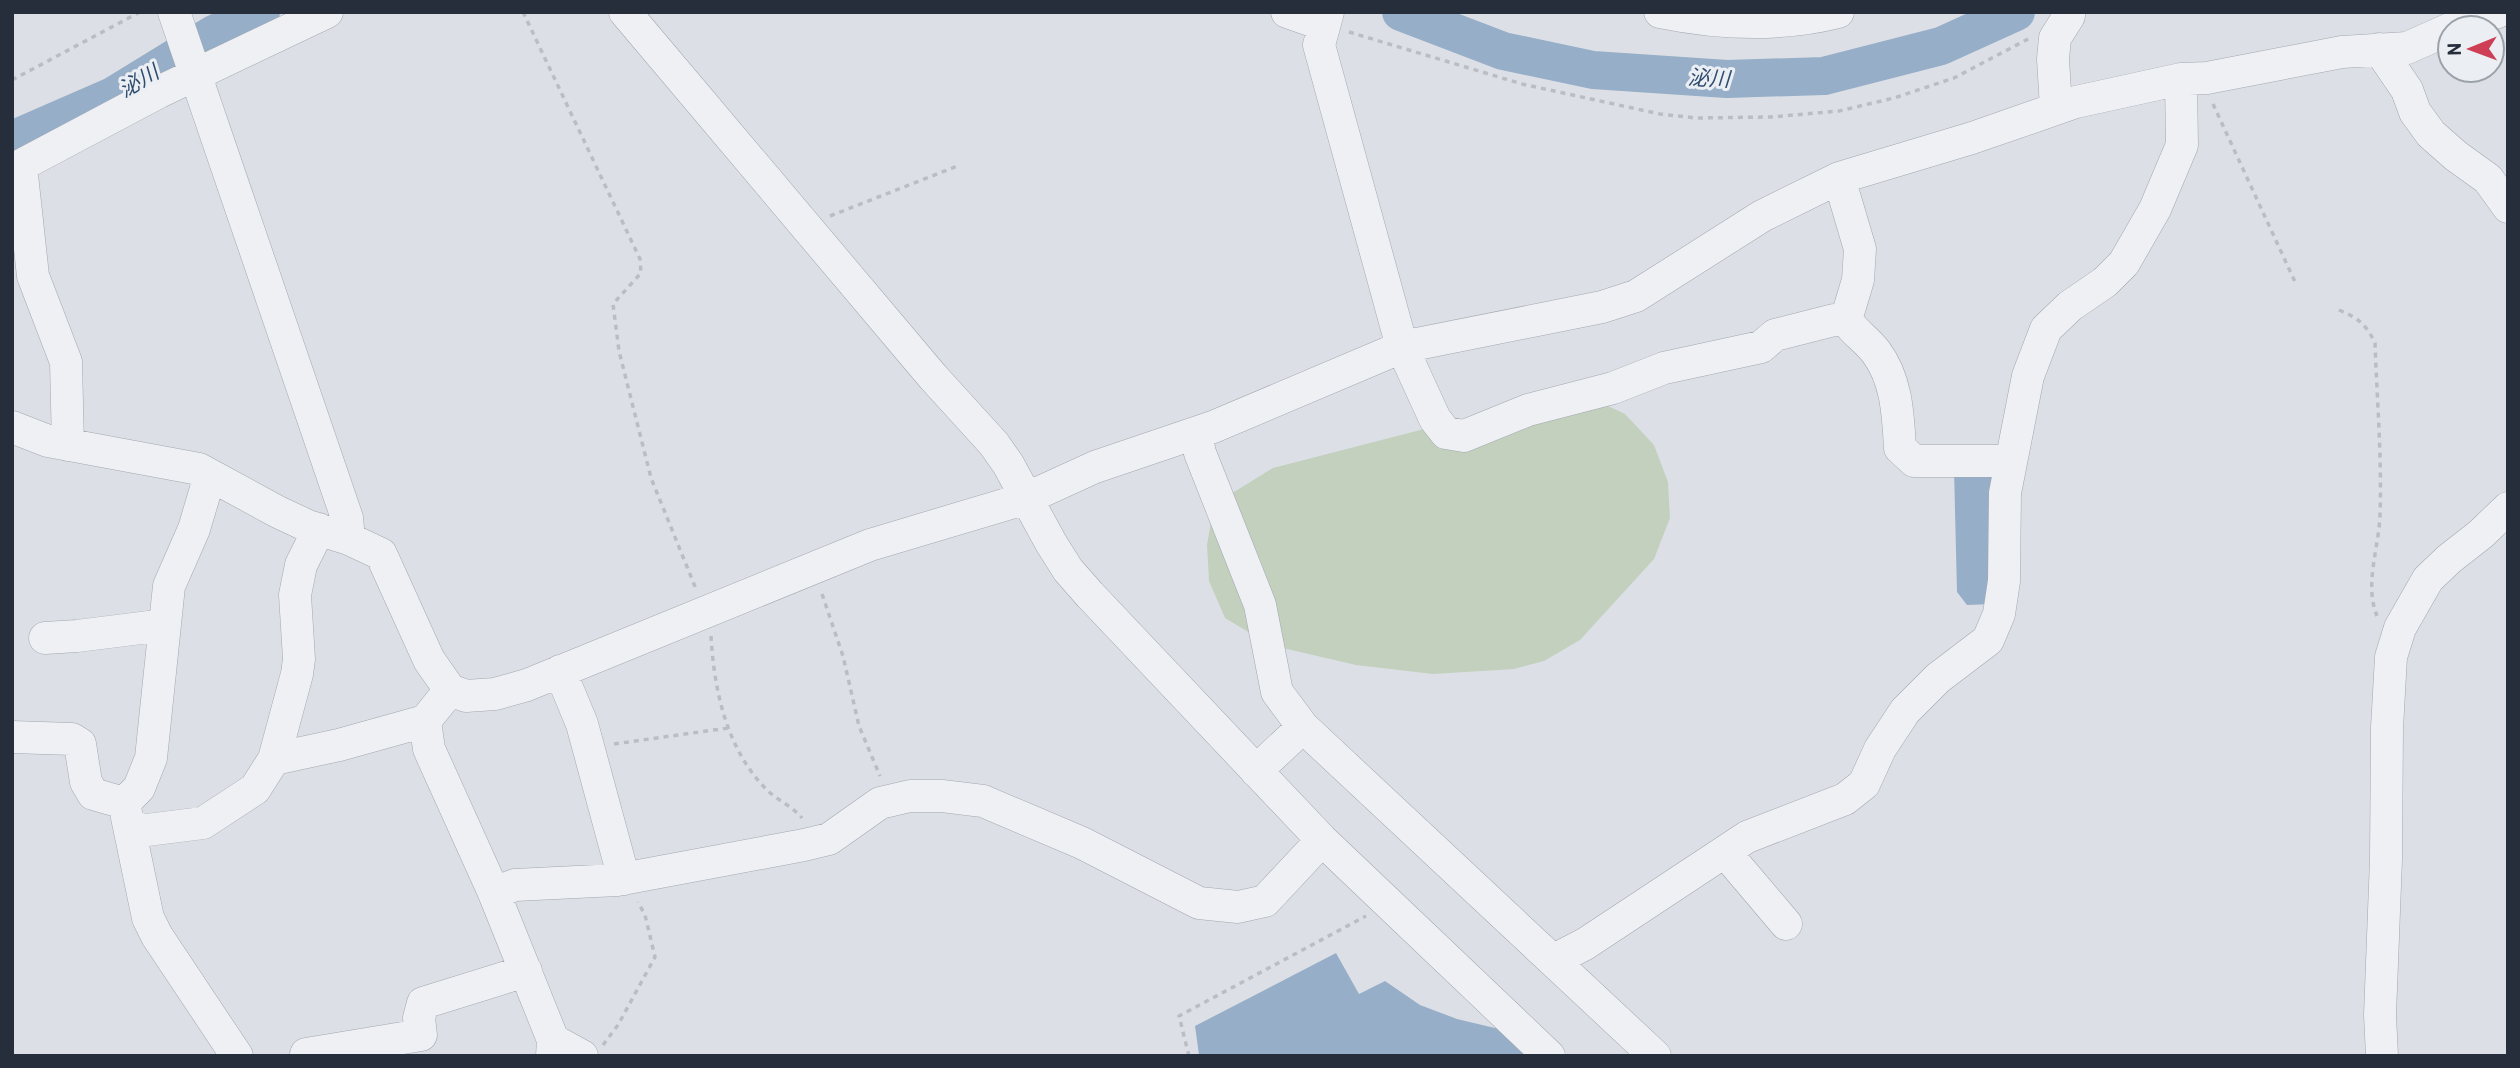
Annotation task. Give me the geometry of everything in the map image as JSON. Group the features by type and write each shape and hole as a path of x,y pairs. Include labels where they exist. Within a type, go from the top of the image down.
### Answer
{"street":[{"path":"173,12 347,518 349,539"},
{"path":"68,445 66,362 33,276 22,175 15,168 195,74 327,12"},
{"path":"625,12 933,377 993,444 1068,570 1322,840 1549,1056"},
{"path":"1287,12 1326,19 1319,46 1402,347 1435,419 1446,433 1464,436 1528,410 1613,388 1664,368 1760,347 1774,335 1834,320 1846,320 1875,350 1888,370 1897,402 1900,448 1914,461 2011,461"},
{"path":"1660,12 1694,19 1751,24 1838,12"},
{"path":"2056,108 2053,59 2055,38 2069,12"},
{"path":"12,427 48,441 199,469 278,512 381,554 429,660 450,690 466,696 495,694 560,671 870,545 1027,498 1095,467 1196,433 1402,347 1602,307 1636,296 1762,216 1839,178 1972,138 2076,102 2342,52 2407,48 2436,36"},
{"path":"2379,49 2407,90 2415,112 2431,134 2488,179 2508,207"},
{"path":"1554,960 1585,944 1747,837 1845,799 1864,784 1880,749 1905,711 1938,678 1988,640 1999,614 2004,493 2028,376 2046,329 2070,306 2105,282 2124,263 2155,209 2182,145 2194,78"},
{"path":"1839,178 1860,249 1857,280 1846,320"},
{"path":"1196,433 1199,453 1260,605 1277,692 1303,727 1655,1056"},
{"path":"210,475 194,529 169,586 151,758 127,815 148,918 157,936 237,1056"},
{"path":"2382,1056 2380,1015 2391,657 2400,628 2428,579 2508,508"},
{"path":"12,737 72,739 80,744 86,782 93,794 147,830 203,823 255,789 274,759 297,674 299,659 295,595 301,565 319,529"},
{"path":"45,638 165,625"},
{"path":"560,671 582,724 624,879"},
{"path":"274,759 339,745 425,721 450,690"},
{"path":"425,721 429,749 494,893 526,971 553,1048 592,1051"},
{"path":"1256,771 1303,727"},
{"path":"494,893 515,886 624,879 829,839 880,803 910,796 942,796 983,802 1082,843 1199,903 1238,907 1265,901 1322,840"},
{"path":"1725,852 1786,924"},
{"path":"306,1054 421,1035 419,1018 423,1003 526,971"}],"path":[{"path":"12,80 140,12"},
{"path":"523,12 640,259 641,273 613,304 619,351 651,478 711,624 723,716 748,767 768,791 829,839"},
{"path":"1326,19 1522,83 1660,114 1696,118 1771,117 1850,109 1954,78 2031,37"},
{"path":"2194,78 2207,92 2296,284"},
{"path":"805,225 960,165"},
{"path":"2339,310 2360,319 2375,343 2380,517 2373,564 2372,606 2381,625 2395,644"},
{"path":"813,568 843,656 859,726 872,752 888,801"},
{"path":"589,752 619,743 728,728"},
{"path":"592,1051 618,1025 655,957 645,915 624,879"},
{"path":"1189,1056 1180,1016 1389,904"}],"green space":[{"path":"1591,398 1625,414 1654,445 1668,482 1670,518 1654,559 1580,640 1544,661 1514,669 1433,674 1356,665 1270,645 1225,618 1209,581 1207,545 1211,522 1221,500 1273,468 1525,403"}],"water":[{"path":"1954,469 2001,474 1994,604 1967,605 1957,592"},
{"path":"1336,953 1359,994 1385,981 1420,1005 1457,1019 1499,1029 1528,1056 1199,1055 1195,1026"}],"waterway":[{"name":"泌川","path":"12,140 113,96 214,34 261,12"},
{"name":"泌川","path":"1401,12 1503,51 1593,70 1727,79 1824,76 1941,46 2016,12"}]}
